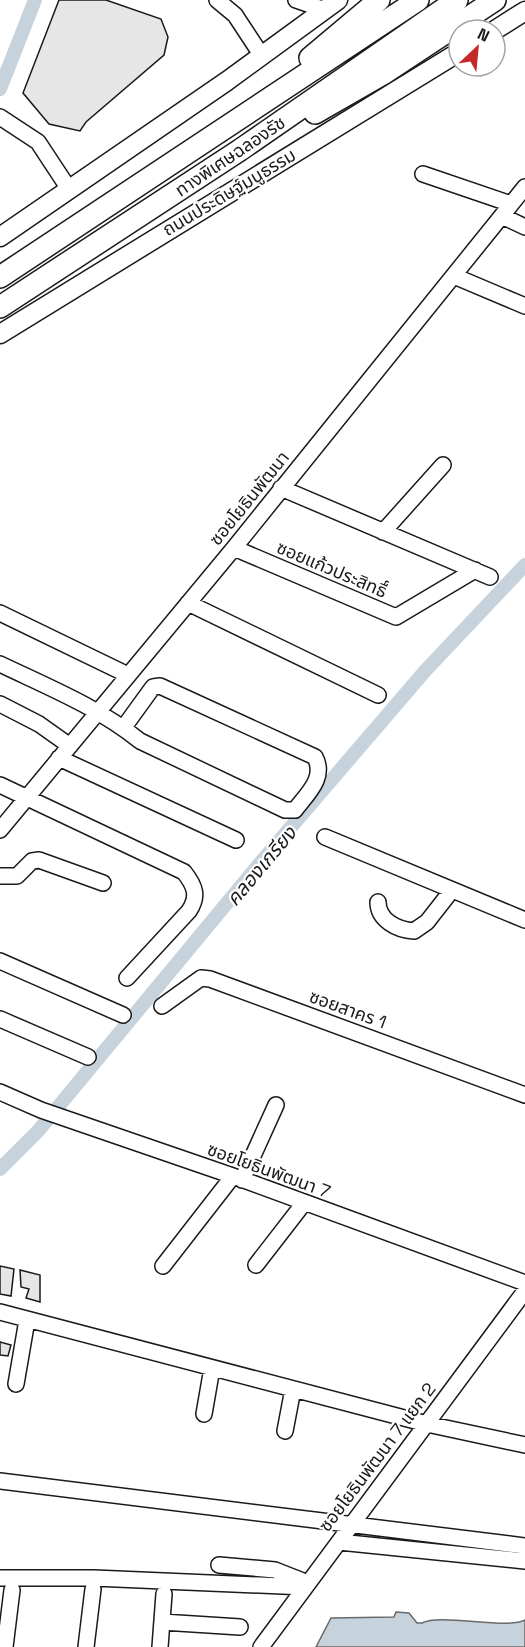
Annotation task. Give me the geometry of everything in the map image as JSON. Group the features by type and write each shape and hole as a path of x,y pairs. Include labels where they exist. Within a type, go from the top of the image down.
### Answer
{"highway":[{"path":"266,100 346,26 379,0"},
{"name":"ทางพิเศษฉลองรัช","path":"0,277 418,0"},
{"name":"ทางพิเศษฉลองรัช","path":"0,307 240,150 457,0"},
{"path":"240,150 350,93 495,0"}],"main road":[{"path":"0,237 262,56 331,5"},
{"path":"507,22 525,11"},
{"name":"ถนนประดิษฐ์มนูธรรม","path":"0,334 447,59"}],"street":[{"path":"217,0 235,15 262,56"},
{"path":"296,0 331,5"},
{"path":"6,120 38,142 69,189"},
{"path":"423,174 507,210 525,227"},
{"name":"ซอยโยธินพัฒนา","path":"0,830 234,548 524,190"},
{"path":"454,276 525,306"},
{"path":"383,532 443,465"},
{"path":"281,488 490,577"},
{"name":"ซอยแก้วประสิทธื์","path":"234,548 396,617 475,570"},
{"path":"188,603 378,695"},
{"path":"0,613 128,675"},
{"path":"0,664 98,711 124,727 140,741 285,810 295,810 319,776 320,768 315,758 160,686 153,687 124,727"},
{"path":"0,704 39,724 70,746"},
{"path":"59,758 236,840"},
{"path":"0,785 184,872 195,885 195,901 189,911 128,978"},
{"path":"325,837 525,920"},
{"path":"0,876 17,876 32,861 39,860 103,883"},
{"path":"378,902 378,911 382,918 393,925 414,932 427,922 452,890"},
{"path":"0,961 123,1015"},
{"name":"ซอยสาคร 1","path":"162,1006 201,978 210,979 525,1095"},
{"path":"0,1019 88,1057"},
{"name":"ซอยโยธินพัฒนา 7","path":"0,1092 41,1110 237,1178 525,1283"},
{"path":"163,1266 237,1178 276,1105"},
{"path":"256,1265 304,1203"},
{"name":"ซอยโยธินพัฒนา 7 แยก 2","path":"261,1647 525,1291"},
{"path":"0,1312 426,1424 525,1445"},
{"path":"16,1384 27,1320"},
{"path":"204,1414 212,1368"},
{"path":"285,1431 293,1389"},
{"path":"0,1481 525,1546"},
{"path":"339,1542 525,1561"},
{"path":"219,1565 275,1570 307,1585"},
{"path":"0,1578 93,1578 307,1585"},
{"path":"86,1647 93,1589"},
{"path":"5,1647 12,1590"},
{"path":"160,1647 164,1594"},
{"path":"162,1622 240,1627"}],"shaded area":[{"path":"396,1612 409,1613 417,1623 443,1620 516,1623 525,1620 525,1647 316,1647 331,1618 394,1617"}],"building":[{"path":"59,0 106,0 161,19 168,37 164,55 86,122 80,131 49,124 23,93"},
{"path":"0,1266 14,1269 11,1296 0,1294"},
{"path":"20,1270 40,1275 40,1302 26,1298 29,1289 21,1287"},
{"path":"0,1342 11,1345 8,1356 0,1355"}],"waterway":[{"path":"0,89 35,0"},
{"name":"คลองเกรียง","path":"0,1169 38,1131 261,862 425,671 525,565"}]}
